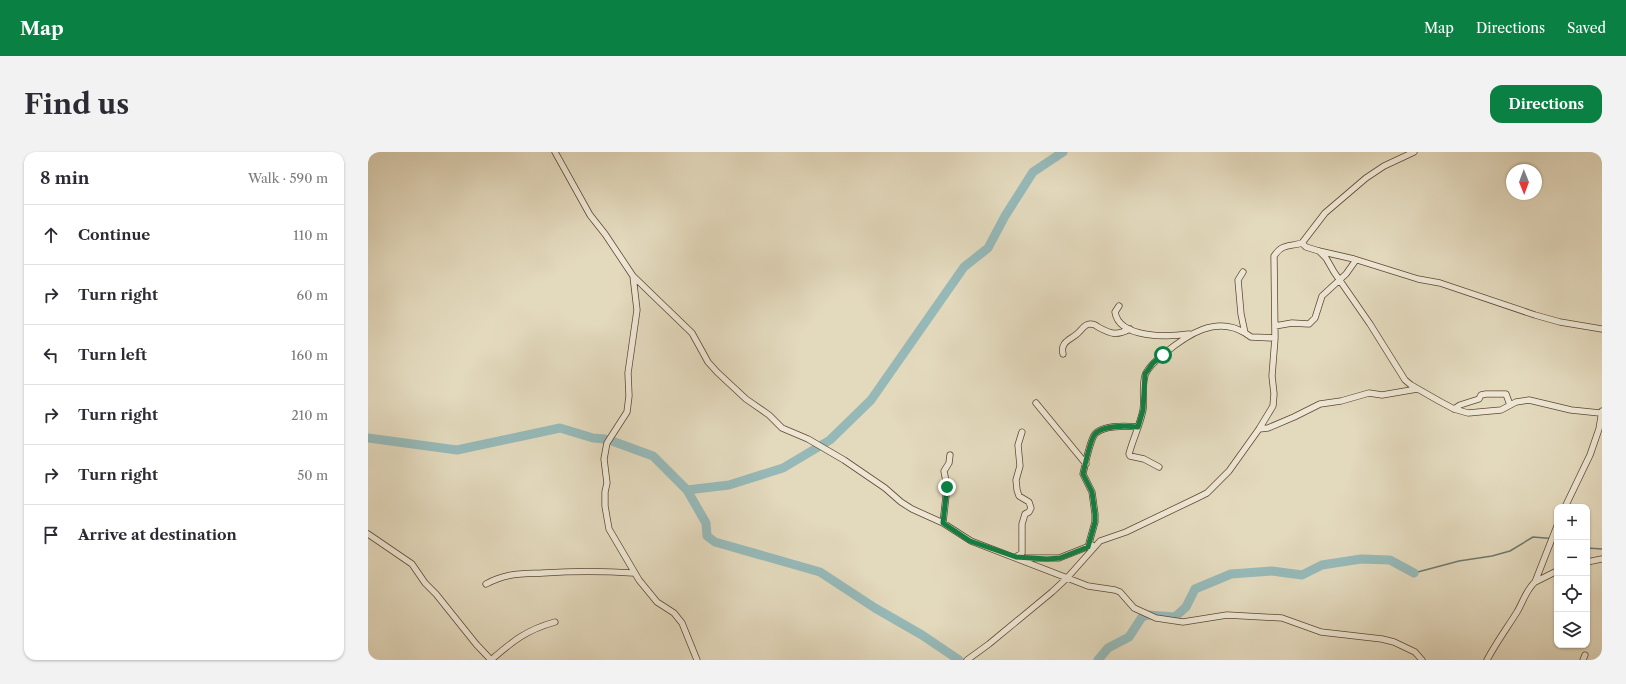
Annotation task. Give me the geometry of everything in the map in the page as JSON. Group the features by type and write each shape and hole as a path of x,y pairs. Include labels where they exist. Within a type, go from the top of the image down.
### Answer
{"street":[{"path":"555,152 590,215 605,234 633,276 692,333 708,362 717,372 746,399 769,415 782,428 808,439 838,456 886,488 901,502 912,509 943,523 970,541 1016,557 1095,588 1120,592 1134,608 1156,618 1183,622 1227,615 1282,618 1321,632 1368,636 1394,642 1414,652 1422,660"},
{"path":"1016,557 1047,559 1060,558 1088,547 1141,525 1207,493 1229,471 1268,416 1274,401 1272,376 1275,338 1274,256 1279,249 1287,245 1302,243 1325,213 1366,178 1384,166 1414,152"},
{"path":"1302,243 1306,247 1356,260 1418,279 1440,283 1535,315 1560,322 1602,330"},
{"path":"1319,251 1326,258 1339,281 1370,324 1405,380 1418,389 1454,409 1468,413 1501,410 1521,400 1530,400 1571,410 1601,412 1600,430 1590,455 1566,504"},
{"path":"1275,326 1292,323 1309,324 1315,318 1322,296 1339,281 1356,260"},
{"path":"1243,272 1238,280 1241,314 1245,333"},
{"path":"633,276 637,310 628,373 629,406 627,412 607,443 604,459 607,483 605,492 605,506 609,528 634,573 657,602 680,618 697,660"},
{"path":"1118,306 1115,312 1116,319 1122,325 1130,329 1149,335 1164,337 1193,333"},
{"path":"1063,354 1062,349 1066,342 1078,334 1084,326 1089,324 1094,324 1112,334 1120,334 1130,329"},
{"path":"1160,467 1144,459 1130,456 1129,454 1143,410 1145,374 1153,363 1178,342 1204,328 1217,326 1230,327 1251,337 1275,338"},
{"path":"1259,429 1268,428 1320,404 1341,401 1369,393 1382,395 1418,389"},
{"path":"1454,409 1460,405 1479,399 1481,395 1486,394 1506,394 1510,405"},
{"path":"1036,403 1086,464"},
{"path":"1088,547 1095,522 1095,514 1092,492 1083,474 1095,435 1101,430 1111,428 1124,426 1138,427"},
{"path":"1016,557 1022,553 1022,524 1025,514 1029,512 1031,508 1029,502 1019,496 1017,490 1016,480 1020,466 1018,445 1022,432"},
{"path":"943,523 947,487 944,471 949,463 950,455"},
{"path":"368,534 412,564 425,583 491,660 510,643 524,634 555,622"},
{"path":"1535,582 1554,534"},
{"path":"967,660 989,644 1067,578 1100,541"},
{"path":"1590,561 1602,559"},
{"path":"486,584 495,579 516,574 597,571 634,573"},
{"path":"1487,660 1530,587 1535,582 1554,573"}],"waterway":[{"path":"687,490 729,485 783,468 830,440 871,400 964,267 988,248 1005,216 1033,172 1063,152"},
{"path":"368,438 457,450 560,428 593,438 605,439"},
{"path":"612,441 653,456 687,490 706,523 707,536 715,542 820,572 875,608 922,635 959,660"},
{"path":"1414,573 1459,561 1492,556 1510,551 1533,537 1554,539"},
{"path":"1590,548 1602,549"},
{"path":"1098,660 1108,648 1129,637 1142,617 1148,615 1175,617 1186,607 1195,589 1231,574 1272,571 1302,575 1322,565 1361,559 1390,560 1414,573"}],"route":[{"path":"947,487 943,523 970,541 1016,557 1047,559 1060,558 1088,547 1095,522 1095,514 1092,492 1083,474 1095,435 1101,430 1111,428 1124,426 1138,427 1143,410 1145,374 1153,363 1163,355"}]}
